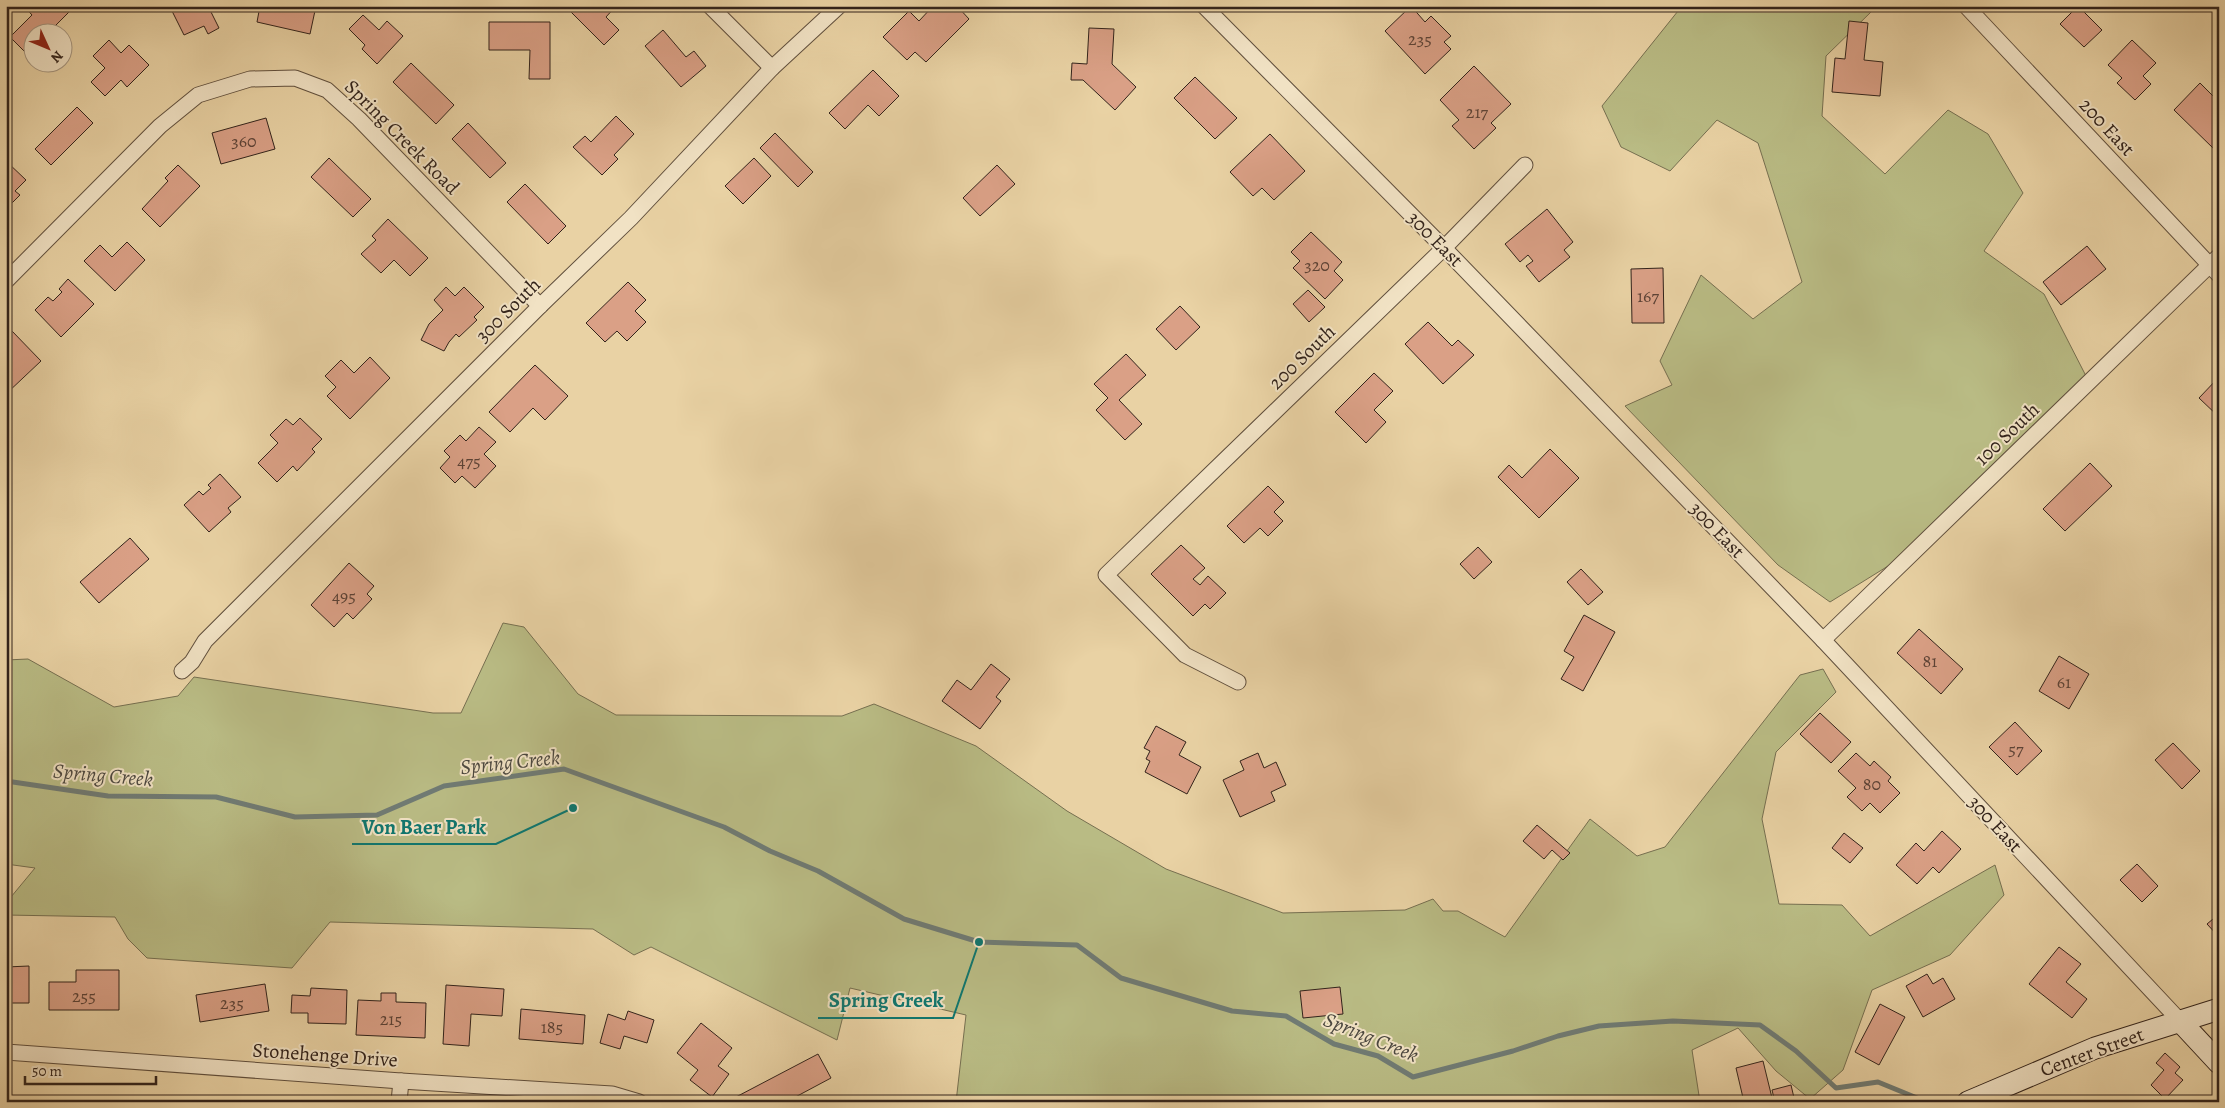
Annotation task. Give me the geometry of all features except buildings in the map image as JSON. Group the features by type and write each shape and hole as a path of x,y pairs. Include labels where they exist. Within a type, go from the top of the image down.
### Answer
{"street":[{"path":"710,6 772,68"},
{"name":"300 South","path":"182,671 192,662 205,641 540,306 631,218 772,68 838,6"},
{"name":"300 East","path":"1204,6 1444,248 1823,640 2219,1063"},
{"name":"200 East","path":"1966,6 2216,266"},
{"name":"Spring Creek Road","path":"6,281 160,126 198,95 250,78 295,78 327,90 359,119 540,306"},
{"name":"200 South","path":"1238,682 1185,655 1106,575 1444,248 1525,166"},
{"name":"100 South","path":"1823,640 2216,266"},
{"name":"Center Street","path":"1968,1102 2095,1048 2219,1009"},
{"name":"Stonehenge Drive","path":"6,1052 401,1081 612,1094 640,1102"},
{"path":"400,1102 401,1081"}],"green space":[{"path":"1682,6 1921,6 1922,11 1872,11 1826,56 1822,116 1885,174 1948,110 1988,134 2023,193 1984,251 2044,294 2086,376 1901,558 1830,602 1778,565 1625,406 1672,385 1660,361 1701,275 1753,319 1802,282 1758,143 1717,120 1670,171 1621,147 1602,106"},
{"path":"503,623 524,627 578,694 616,715 842,716 874,704 976,746 1067,811 1166,869 1283,913 1405,910 1433,899 1443,911 1458,911 1505,937 1590,819 1637,856 1665,847 1800,675 1823,669 1836,692 1776,752 1762,819 1779,904 1842,905 1870,936 1995,865 2004,895 1950,955 1872,990 1843,1070 1810,1099 1776,1071 1738,1028 1692,1050 1700,1102 956,1102 966,1015 850,988 837,1040 651,947 634,955 593,929 330,922 292,968 147,958 128,939 115,917 6,915 6,903 35,868 6,864 6,660 28,659 114,707 178,696 194,677 433,713 461,713"}],"waterway":[{"name":"Spring Creek","path":"6,781 108,796 216,797 295,817 377,815 444,786 564,769 724,827 770,851 818,871 904,919 979,942 1077,945 1121,978 1232,1011 1286,1016 1334,1044 1378,1056 1413,1077 1599,1026 1673,1021 1760,1025 1796,1051 1836,1088 1878,1082 1917,1098"}],"place":[{"name":"Von Baer Park","path":"573,808"},
{"name":"Spring Creek","path":"979,942"}]}
